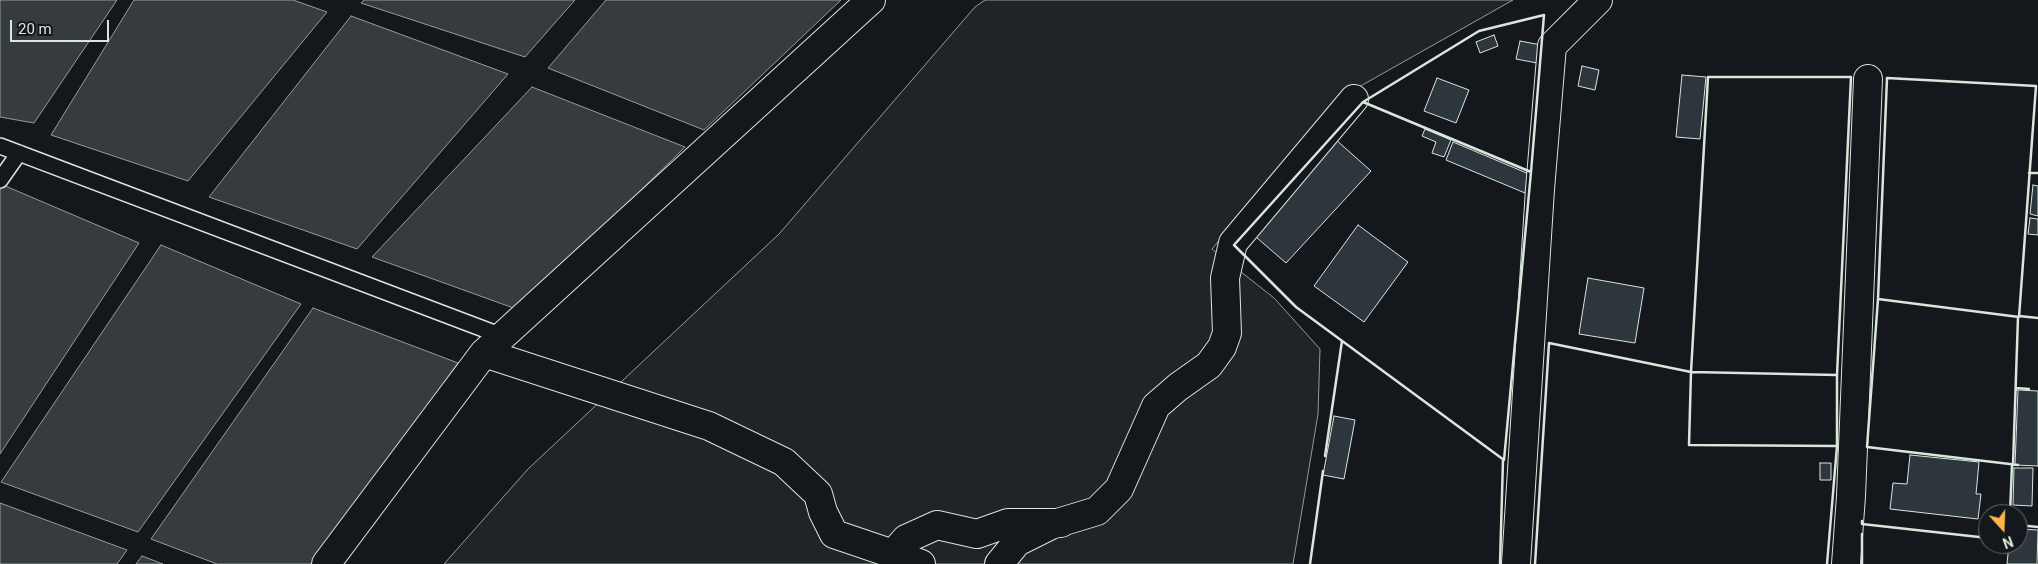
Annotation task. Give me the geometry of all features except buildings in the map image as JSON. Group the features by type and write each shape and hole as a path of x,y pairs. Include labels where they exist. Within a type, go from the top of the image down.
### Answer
{"street":[{"path":"326,564 493,345 871,0"},
{"path":"1516,564 1540,189 1552,46 1598,0"},
{"path":"1846,564 1851,496 1868,79"},
{"path":"999,564 1017,542 1050,525 1097,511 1119,489 1156,406 1208,365 1222,347 1227,333 1225,278 1233,243 1354,100"},
{"path":"493,345 709,426 784,462 818,494 823,512 834,534 860,554 893,554 921,564"},
{"path":"893,554 906,539 937,525 976,534 1008,522 1061,523"}],"lane":[{"path":"0,146 493,345"},
{"path":"0,180 19,153"}],"shaded area":[{"path":"0,0 117,0 34,123 0,117"},
{"path":"134,0 293,0 327,12 188,181 51,135"},
{"path":"364,0 575,0 525,57 361,3"},
{"path":"606,0 841,0 704,130 548,68"},
{"path":"985,0 1513,0 1334,101 1212,249 1274,298 1320,349 1318,414 1293,564 444,564 528,469 779,234 975,7"},
{"path":"351,16 508,74 357,249 209,197"},
{"path":"532,87 685,147 519,310 372,257"},
{"path":"3,185 139,243 0,454 0,190"},
{"path":"161,245 301,304 138,532 1,482"},
{"path":"313,308 458,363 315,564 217,564 151,539"},
{"path":"0,503 127,550 117,564 0,564"},
{"path":"142,556 163,564 136,564"}],"wall":[{"path":"1544,15 1531,172 1363,102 1479,31 1544,15"},
{"path":"1708,77 1851,77 1837,375 1691,372 1708,77"},
{"path":"1887,78 2036,86 2019,317 1878,299 1887,78"},
{"path":"1363,102 1531,172 1504,460 1296,307 1234,245 1363,102"},
{"path":"2029,173 2038,173"},
{"path":"1879,299 1867,447 2018,465"},
{"path":"2019,316 2038,318"},
{"path":"2013,465 2018,317"},
{"path":"1325,456 1342,341"},
{"path":"1535,564 1549,343 1691,372 1689,445 1837,446 1827,564"},
{"path":"1691,372 1837,375 1837,446 1689,445 1691,372"},
{"path":"2016,390 2016,388 2029,389"},
{"path":"1500,564 1503,460"},
{"path":"2010,504 2012,465"},
{"path":"1310,564 1323,471"},
{"path":"1862,521 1862,524 1978,537"},
{"path":"2028,526 2038,527"},
{"path":"1862,534 1862,564"}]}
